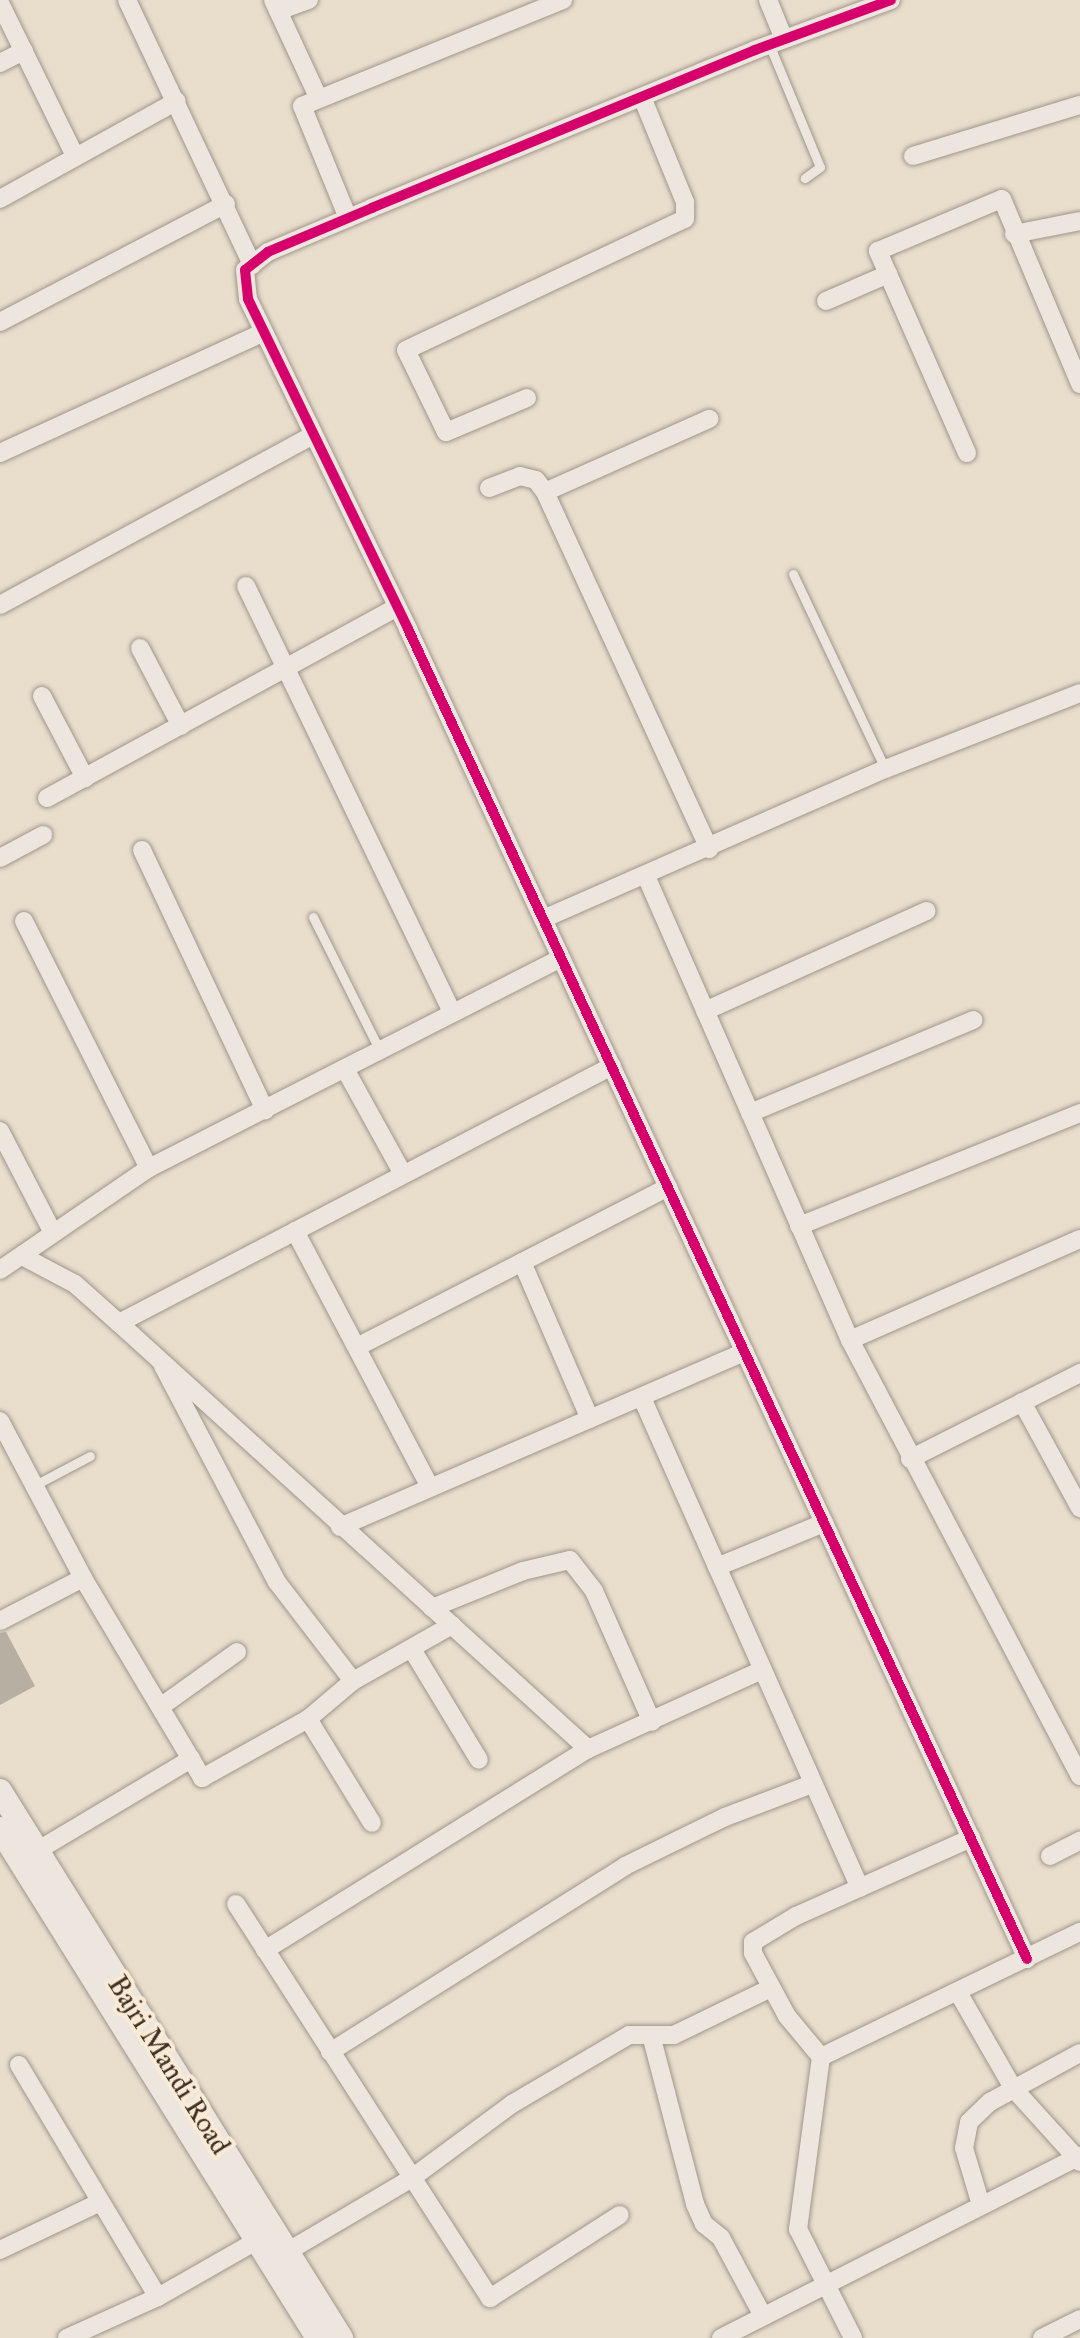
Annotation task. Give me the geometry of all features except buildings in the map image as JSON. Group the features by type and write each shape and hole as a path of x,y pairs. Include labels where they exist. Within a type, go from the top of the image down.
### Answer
{"street":[{"path":"127,0 226,204 252,265"},
{"path":"309,0 275,6 318,97"},
{"path":"348,218 302,106 563,0"},
{"path":"768,0 777,42"},
{"path":"891,0 777,42 348,218 268,252 245,270 248,299 397,607 1027,1959"},
{"path":"0,3 75,156"},
{"path":"0,63 24,51"},
{"path":"527,398 446,432 406,350 685,219 685,202 642,97"},
{"path":"0,199 177,101"},
{"path":"913,156 1080,105"},
{"path":"967,453 878,251 1002,199 1014,234 1080,384"},
{"path":"0,322 226,204"},
{"path":"1014,234 1080,221"},
{"path":"826,301 888,274"},
{"path":"0,453 264,332"},
{"path":"545,492 709,419"},
{"path":"0,605 313,435"},
{"path":"489,488 520,476 536,480 545,492 709,849"},
{"path":"246,586 289,668 452,1012"},
{"path":"47,798 397,607"},
{"path":"140,648 181,726"},
{"path":"543,919 709,849 885,769 1080,693"},
{"path":"42,696 85,778"},
{"path":"3,850 43,835"},
{"path":"142,850 265,1110"},
{"path":"646,876 850,1340 910,1459 1080,1776"},
{"path":"705,1011 926,911"},
{"path":"24,921 149,1168"},
{"path":"0,1270 24,1257 52,1231 149,1168 561,958"},
{"path":"750,1113 973,1020"},
{"path":"119,1323 612,1066"},
{"path":"345,1069 403,1174"},
{"path":"799,1226 1080,1113"},
{"path":"0,1131 52,1231"},
{"path":"357,1347 668,1187"},
{"path":"295,1231 429,1485"},
{"path":"850,1340 1080,1239"},
{"path":"24,1257 75,1284 588,1749"},
{"path":"522,1262 590,1419"},
{"path":"340,1527 429,1485 642,1398 745,1352"},
{"path":"158,1357 277,1582 353,1681"},
{"path":"910,1459 1080,1373"},
{"path":"642,1398 860,1888"},
{"path":"1022,1402 1080,1508"},
{"path":"0,1421 5,1446 35,1485 83,1578 163,1705 202,1778 308,1719 353,1681 413,1651 452,1625"},
{"path":"717,1567 824,1523"},
{"path":"432,1608 523,1571 570,1560 594,1591 652,1722"},
{"path":"0,1621 83,1578"},
{"path":"413,1651 479,1760"},
{"path":"163,1705 237,1652"},
{"path":"265,1950 588,1749 762,1670"},
{"path":"308,1719 372,1823"},
{"path":"35,1852 191,1759"},
{"path":"330,2052 625,1866 725,1817 812,1784"},
{"name":"Bajri Mandi Road","path":"0,1791 35,1852 341,2338"},
{"path":"0,1829 318,2338"},
{"path":"821,2057 799,2034 771,1988 753,1953 753,1942 796,1916 971,1838"},
{"path":"1050,1856 1080,1841"},
{"path":"236,1904 490,2298 620,2215"},
{"path":"821,2057 959,1994 1080,1932"},
{"path":"67,2338 158,2297 256,2241 287,2252 412,2178 512,2104 629,2035 674,2035 771,1988"},
{"path":"721,2338 1078,2159 1013,2088 959,1994"},
{"path":"651,2035 695,2204 704,2224 721,2238 763,2316"},
{"path":"981,2205 964,2148 969,2122 1013,2088 1080,2053"},
{"path":"821,2057 798,2229 853,2338"},
{"path":"19,2065 158,2297"},
{"path":"0,2250 100,2202"},
{"path":"1042,2338 1080,2319"}],"lane":[{"path":"777,42 820,167 805,178"},
{"path":"793,574 885,769"},
{"path":"313,917 380,1051"},
{"path":"35,1485 90,1456"}],"cycle path":[{"path":"891,0 755,50 372,208 268,252 245,270 248,299 408,629 1027,1959"}]}
